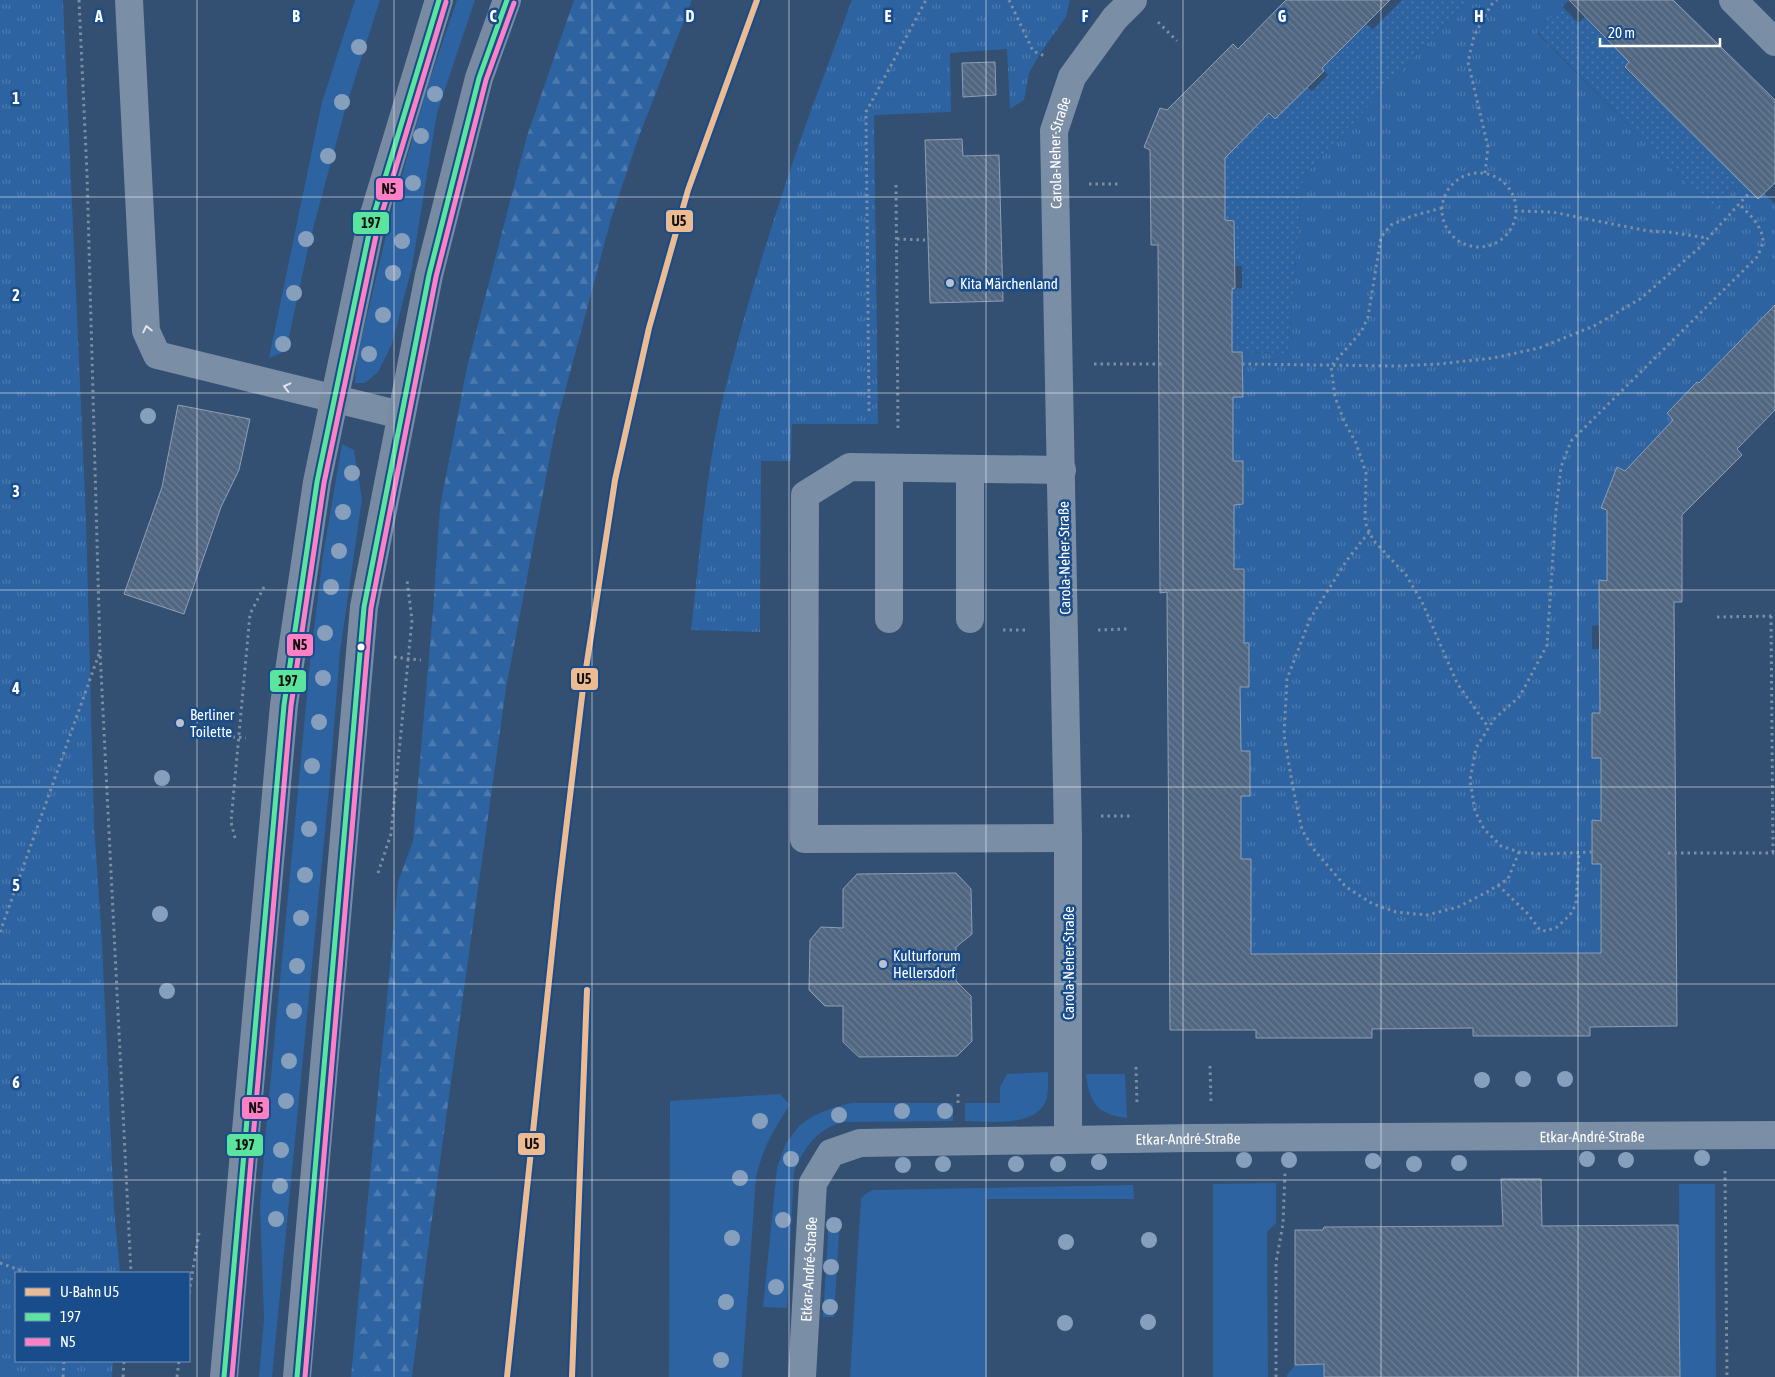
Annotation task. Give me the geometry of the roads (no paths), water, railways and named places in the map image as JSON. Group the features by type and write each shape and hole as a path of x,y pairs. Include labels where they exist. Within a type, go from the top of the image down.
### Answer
{"main road":[{"path":"224,1377 284,705 317,482 371,224 439,0"},
{"path":"297,1377 364,607 428,275 479,78 508,0"}],"street":[{"path":"129,0 146,331 157,356 401,415"},
{"name":"Carola-Neher-Straße","path":"1068,1140 1068,838 1054,131 1072,77 1115,18 1133,0"},
{"path":"1732,0 1775,42"},
{"path":"1062,470 850,467 805,494 804,840 1068,838"},
{"path":"889,468 889,619"},
{"path":"970,470 970,620"},
{"name":"Etkar-André-Straße","path":"802,1377 813,1183 831,1153 860,1143 1192,1138 1775,1135"}],"metro line":[{"name":"U5","path":"507,1377 558,896 583,688 615,480 649,328 688,190 757,0"},
{"name":"U5","path":"572,1377 587,990"}],"place":[{"name":"Kita Märchenland","path":"950,283"},
{"name":"Berliner Toilette","path":"180,723"},
{"name":"Kulturforum Hellersdorf","path":"883,964"}]}
